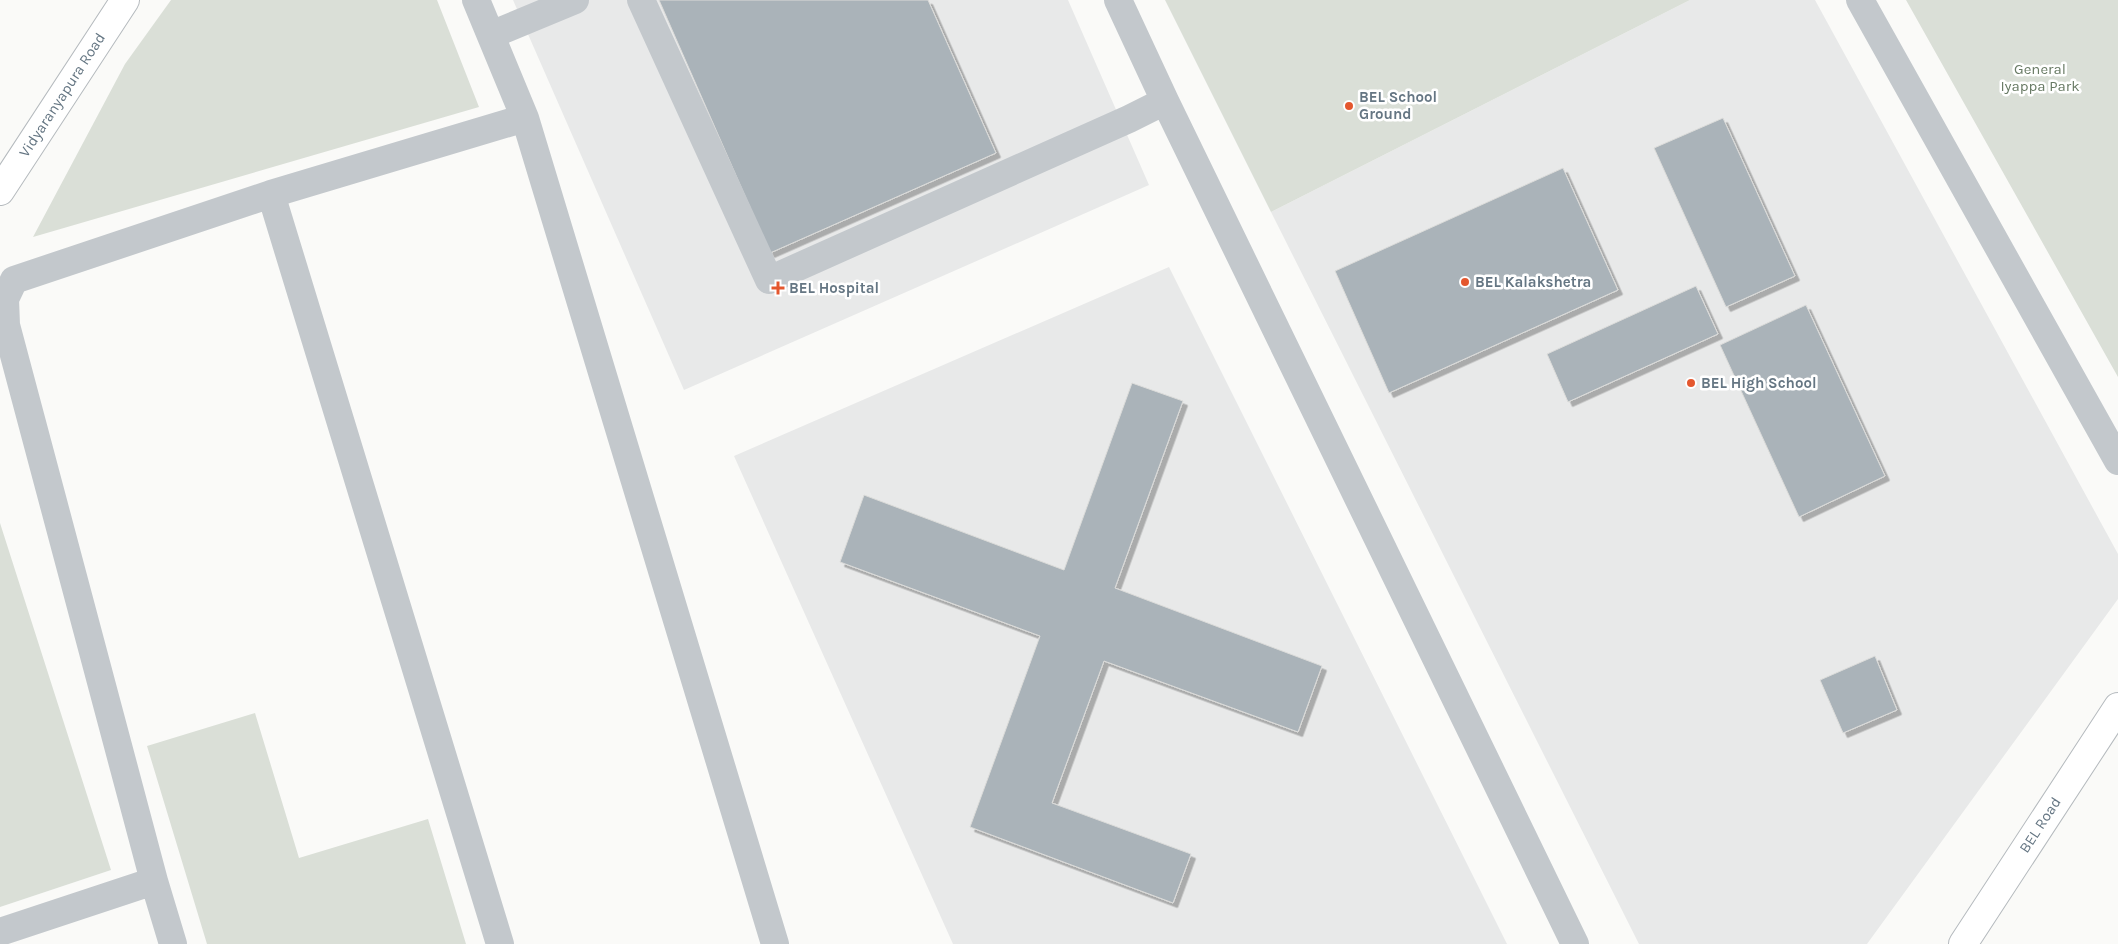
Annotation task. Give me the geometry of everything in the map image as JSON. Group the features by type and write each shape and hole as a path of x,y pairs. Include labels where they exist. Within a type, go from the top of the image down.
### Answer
{"main road":[{"name":"Vidyaranyapura Road","path":"4,175 125,0"},
{"name":"BEL Road","path":"1962,944 2118,707"}],"street":[{"path":"476,0 525,118 776,944"},
{"path":"491,35 575,0"},
{"path":"641,0 770,280 1129,119 1165,101"},
{"path":"1118,0 1165,101 1575,944"},
{"path":"1860,0 2118,461"},
{"path":"173,944 154,881 6,325 5,299 14,280 271,194 525,118"},
{"path":"271,194 500,944"},
{"path":"0,932 154,881"}],"shaded area":[{"name":"BEL Hospital","path":"513,0 1068,0 1149,185 684,390"},
{"name":"BEL High School","path":"1690,0 1815,0 2118,554 2118,599 1867,944 1639,944 1271,212"},
{"path":"1169,267 1507,944 953,944 734,456"}],"green space":[{"path":"171,0 437,0 479,107 33,237 125,64"},
{"name":"BEL School Ground","path":"1165,0 1690,0 1271,212"},
{"name":"General Iyappa Park","path":"1906,0 2118,0 2118,377"},
{"path":"0,523 111,870 0,907"},
{"path":"255,713 299,858 428,819 466,944 207,944 147,746"}],"building":[{"path":"659,0 928,0 996,153 770,253"},
{"path":"1723,118 1795,276 1726,307 1654,148"},
{"path":"1563,168 1618,290 1389,393 1335,271"},
{"path":"1696,286 1718,334 1568,402 1547,354"},
{"path":"1806,305 1885,476 1799,517 1720,345"},
{"path":"1132,383 1183,401 1115,588 1322,666 1298,732 1104,661 1052,803 1191,854 1173,903 970,827 1040,636 840,562 864,495 1064,570"},
{"path":"1875,656 1897,710 1843,733 1820,680"}],"place":[{"name":"BEL School Ground","path":"1349,106"},
{"name":"BEL Kalakshetra","path":"1465,282"},
{"name":"BEL Hospital","path":"778,288"},
{"name":"BEL High School","path":"1691,383"}]}
